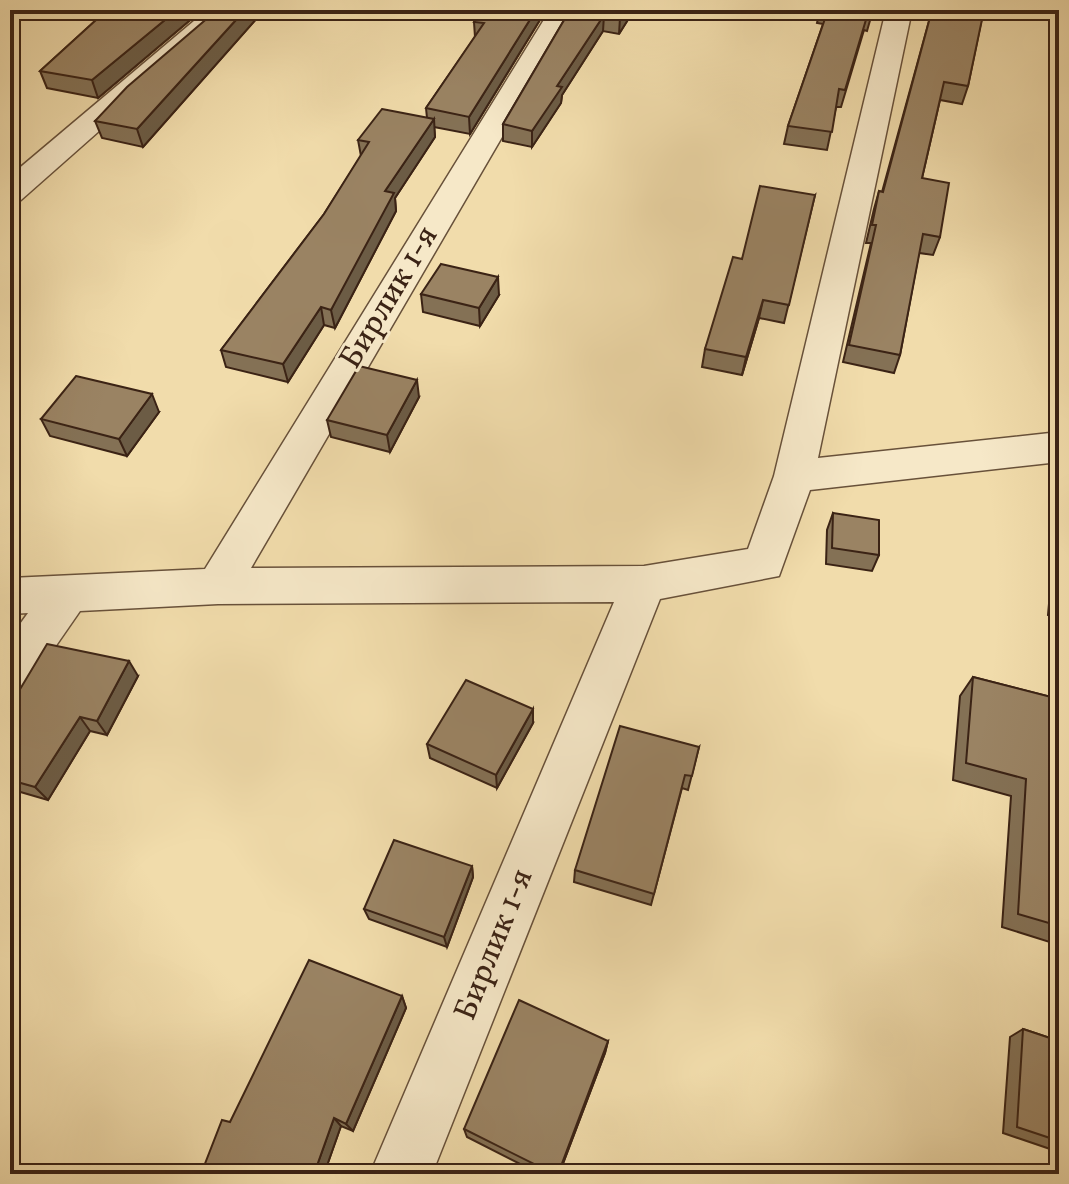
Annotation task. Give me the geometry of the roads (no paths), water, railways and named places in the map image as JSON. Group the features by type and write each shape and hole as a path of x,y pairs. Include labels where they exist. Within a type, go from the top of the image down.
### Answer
{"street":[{"path":"10,193 223,10"},
{"name":"Бирлик 1-я","path":"218,586 563,10"},
{"path":"10,596 218,586 644,584 764,564 794,476 899,10"},
{"path":"794,476 1059,447"},
{"name":"Бирлик 1-я","path":"401,1174 644,584"},
{"path":"10,675 68,593"}]}
